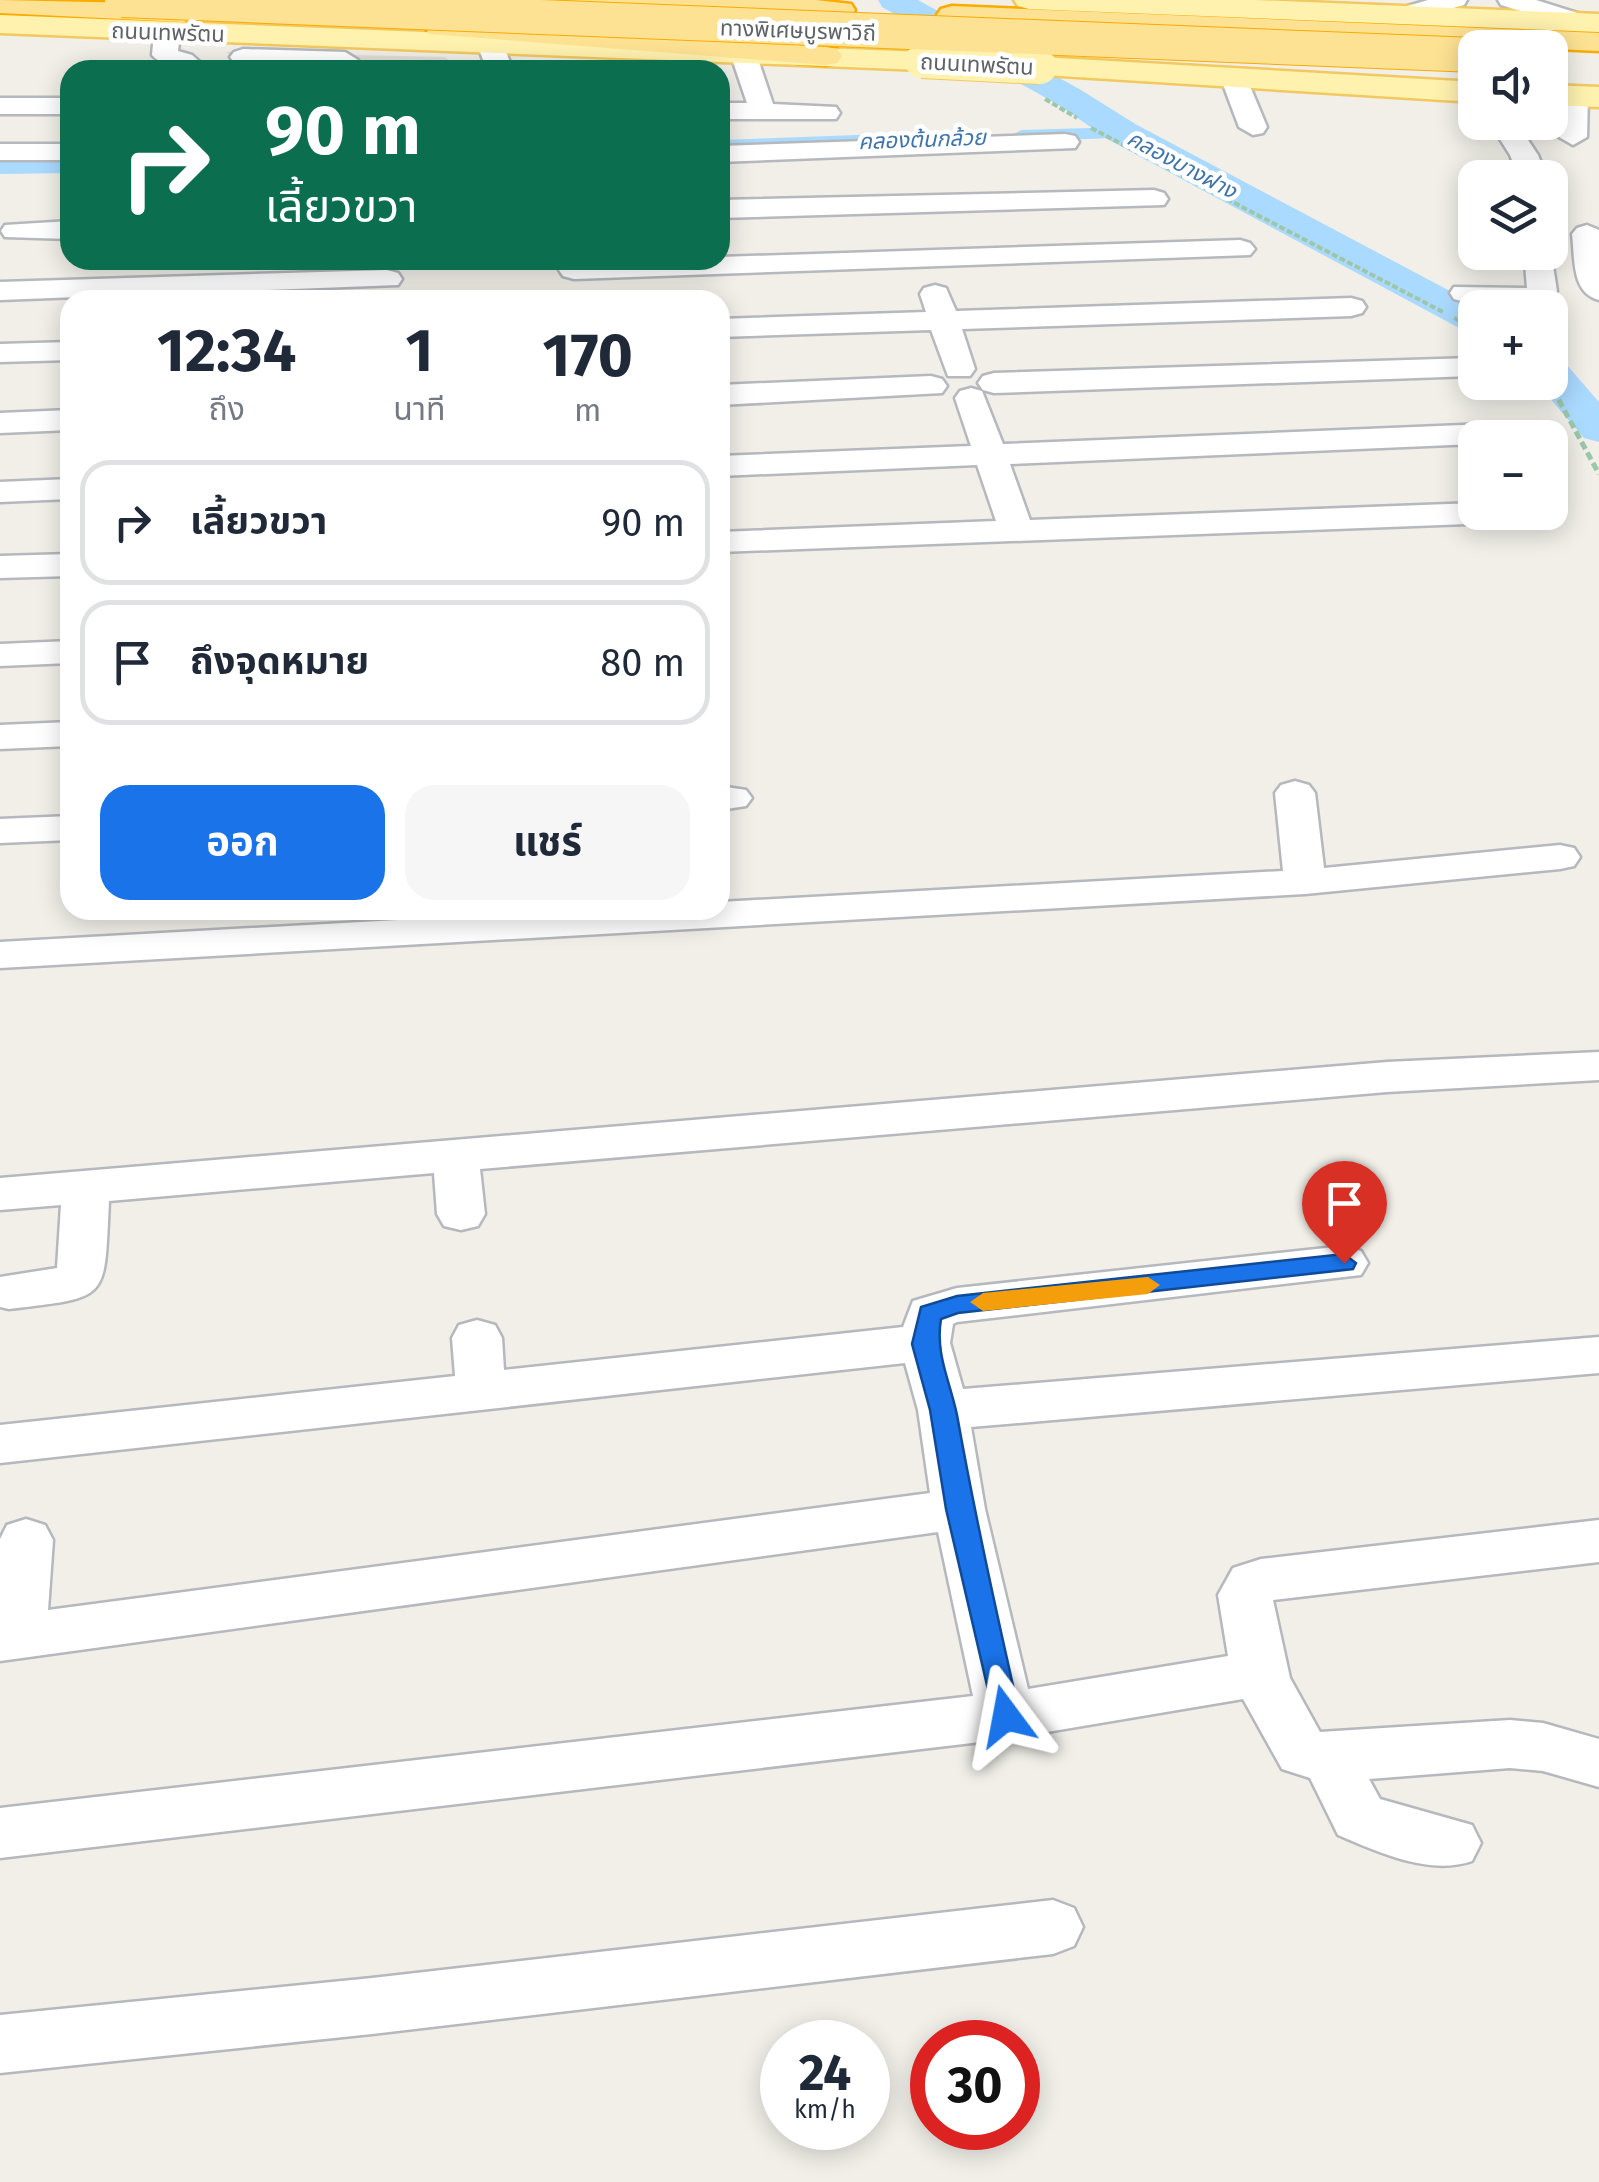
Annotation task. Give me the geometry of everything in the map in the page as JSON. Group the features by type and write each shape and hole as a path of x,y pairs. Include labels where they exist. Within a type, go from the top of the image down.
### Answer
{"highway":[{"name":"ทางพิเศษบูรพาวิถี","path":"122,0 1458,58"},
{"name":"ทางพิเศษบูรพาวิถี","path":"398,0 1596,23"},
{"name":"ถนนเทพรัตน","path":"575,0 952,14 1596,23"},
{"name":"ถนนเทพรัตน","path":"0,4 964,44 1458,58"},
{"path":"360,21 826,56"},
{"path":"1568,61 1599,60"},
{"path":"1568,64 1599,68"}],"main road":[{"path":"1029,0 1596,23"},
{"name":"ถนนเทพรัตน","path":"0,24 320,38 495,57 743,53 922,61 1038,80 1234,79 1458,91"}],"street":[{"path":"1403,15 1455,0"},
{"path":"1510,0 1596,23"},
{"path":"167,33 165,56 176,60"},
{"path":"192,60 206,34"},
{"path":"320,38 346,60"},
{"path":"743,53 763,112"},
{"path":"244,57 284,60"},
{"path":"1234,79 1253,127"},
{"path":"0,106 60,106"},
{"path":"730,111 827,113"},
{"path":"730,154 1066,142"},
{"path":"898,149 943,321 975,383 990,453 1017,532"},
{"path":"0,152 60,152"},
{"path":"730,209 1154,199"},
{"path":"1582,204 1593,234 1594,286 1599,291"},
{"path":"15,231 60,230"},
{"path":"730,265 1240,249"},
{"path":"0,291 91,274 384,280"},
{"path":"730,328 1351,306"},
{"path":"0,353 60,351"},
{"path":"730,395 931,386 950,397 975,383 1458,366"},
{"path":"0,423 60,420"},
{"path":"730,466 1458,434"},
{"path":"0,492 60,489"},
{"path":"730,542 1458,514"},
{"path":"0,567 60,565"},
{"path":"0,655 60,652"},
{"path":"0,737 60,734"},
{"path":"1296,793 1305,882"},
{"path":"0,831 60,828"},
{"path":"730,914 1305,882 1560,857"},
{"path":"0,955 626,920"},
{"path":"0,1194 1367,1078 1599,1066"},
{"path":"456,1157 460,1214"},
{"path":"9,1292 67,1285 81,1276 86,1186"},
{"path":"1006,1716 959,1509 943,1410 924,1344 930,1313 944,1306 1344,1263"},
{"path":"477,1338 481,1392"},
{"path":"0,1444 924,1344"},
{"path":"943,1410 1599,1355"},
{"path":"26,1540 9,1638 959,1509"},
{"path":"1599,1541 1252,1583 1245,1595 1260,1673 1285,1729 1302,1752 1329,1758 1510,1744 1543,1746 1599,1763"},
{"path":"0,1833 1006,1716 1260,1673"},
{"path":"1329,1758 1359,1817 1387,1829 1451,1843"},
{"path":"0,2044 1053,1928"}],"path":[{"path":"1038,80 1136,156 1208,188 1309,245 1458,320"},
{"path":"1559,400 1599,474"}],"shaded area":[{"path":"226,52 449,60 236,60"}],"waterway":[{"name":"คลองบางฝาง","path":"894,0 1069,97 1124,133 1458,311"},
{"name":"คลองต้นกล้วย","path":"1021,136 1124,133"},
{"name":"คลองต้นกล้วย","path":"730,146 884,140"},
{"name":"คลองต้นกล้วย","path":"0,168 60,167"},
{"name":"คลองบางฝาง","path":"1568,393 1599,429"}],"slow traffic":[{"path":"983,1302 1148,1285"}],"route":[{"path":"1006,1716 959,1509 943,1410 924,1344 930,1313 957,1304 1344,1263"}]}
